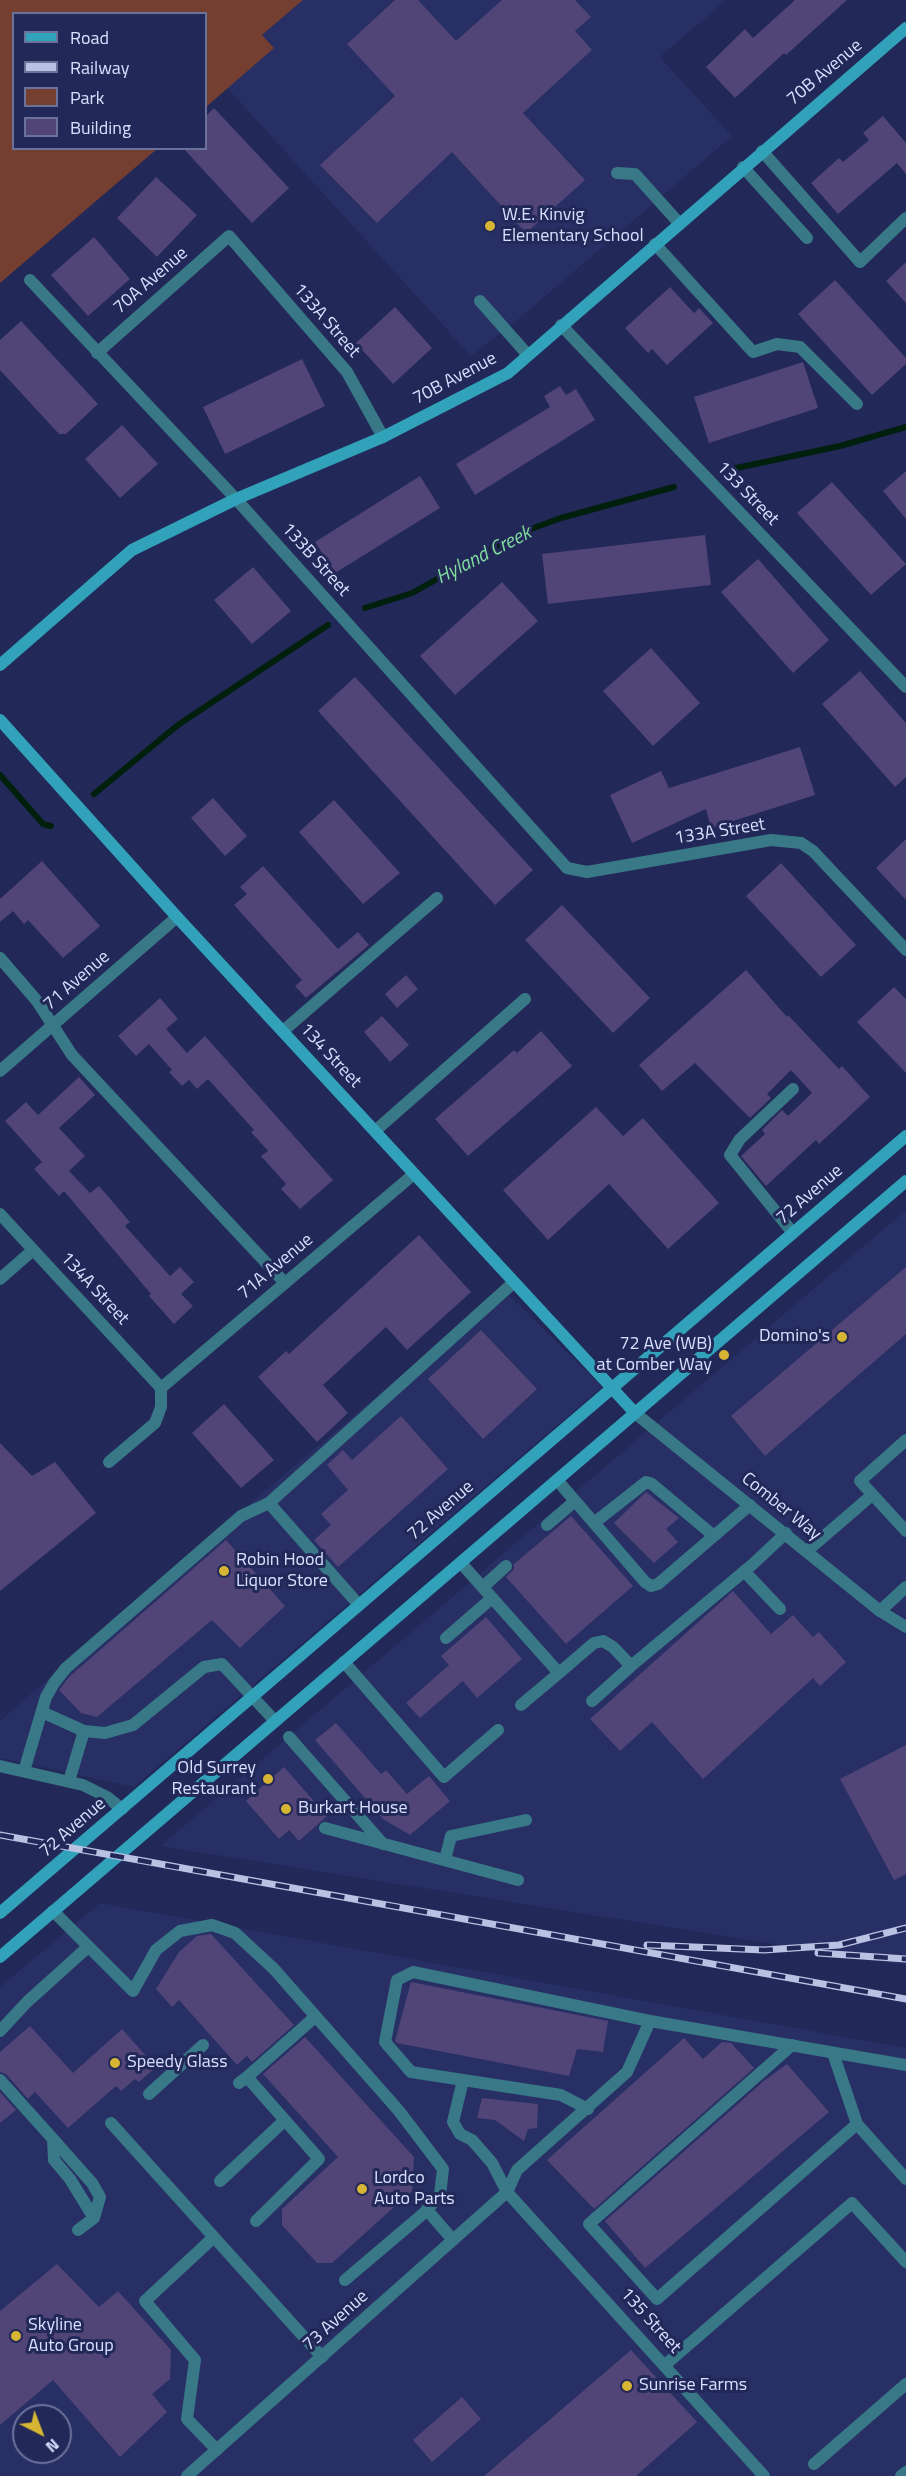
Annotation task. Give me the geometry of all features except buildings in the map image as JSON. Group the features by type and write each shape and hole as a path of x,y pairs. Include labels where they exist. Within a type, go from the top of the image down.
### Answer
{"main road":[{"name":"70B Avenue","path":"0,664 122,556 236,499 383,437 508,373 906,28"},
{"name":"134 Street","path":"0,720 610,1389 635,1413"},
{"name":"72 Avenue","path":"0,1914 906,1136"},
{"path":"0,1957 906,1181"}],"street":[{"path":"762,151 860,262 906,218"},
{"path":"743,167 807,238"},
{"path":"617,173 635,174 679,223"},
{"name":"70A Avenue","path":"97,353 229,236"},
{"name":"133A Street","path":"229,236 347,372 383,437"},
{"path":"655,244 753,352 777,344 800,347 857,404"},
{"name":"133B Street","path":"30,280 236,499 567,868"},
{"path":"480,302 528,355"},
{"name":"133 Street","path":"561,325 906,687"},
{"name":"133A Street","path":"567,868 587,872 771,840 801,843 813,851 906,950"},
{"path":"283,1031 437,898"},
{"name":"71 Avenue","path":"0,1071 177,916"},
{"path":"0,958 37,1000 72,1055 285,1283"},
{"path":"375,1131 525,999"},
{"path":"793,1089 740,1139 730,1155 793,1233"},
{"name":"71A Avenue","path":"161,1388 414,1174"},
{"name":"134A Street","path":"0,1214 161,1388"},
{"path":"0,1279 33,1250"},
{"path":"24,1771 42,1712 54,1683 66,1668 241,1516 268,1503 513,1283"},
{"path":"109,1462 155,1423 161,1407 161,1388"},
{"name":"Comber Way","path":"635,1413 880,1611 906,1627"},
{"path":"906,1440 860,1481 906,1531"},
{"path":"557,1480 645,1582 651,1586 658,1584 750,1505"},
{"path":"594,1523 646,1482 652,1484 714,1536"},
{"path":"807,1551 873,1495"},
{"path":"547,1525 575,1501"},
{"path":"268,1503 359,1605"},
{"path":"592,1701 786,1533"},
{"path":"461,1563 559,1673"},
{"path":"483,1587 506,1566"},
{"path":"744,1571 780,1609"},
{"path":"880,1611 906,1587"},
{"path":"446,1638 492,1598"},
{"path":"521,1705 594,1643 603,1641 631,1666"},
{"path":"344,1662 444,1777 498,1730"},
{"path":"42,1712 84,1731 105,1733 133,1725 204,1667 222,1664 275,1721"},
{"path":"69,1781 84,1731"},
{"path":"289,1737 383,1844"},
{"path":"0,1766 69,1781 98,1792 122,1809"},
{"path":"445,1860 451,1836 526,1820"},
{"path":"324,1828 518,1880"},
{"path":"53,1911 133,1991 156,1950 180,1931 212,1925 235,1933 274,1969 399,2111 443,2169 440,2195 427,2210 345,2280"},
{"path":"0,2031 27,2002 88,1947"},
{"path":"588,2109 561,2095 411,2072 385,2042 397,1980 413,1972 650,2021 906,2065"},
{"path":"256,2221 319,2159 285,2120 243,2080 315,2017"},
{"name":"73 Avenue","path":"187,2476 507,2192 517,2170 627,2072 650,2021"},
{"path":"149,2094 203,2045"},
{"path":"792,2045 589,2224 657,2299 857,2124"},
{"path":"833,2053 857,2124 906,2180"},
{"path":"0,2080 53,2139 54,2160 70,2179 94,2218 78,2230"},
{"name":"135 Street","path":"463,2080 453,2122 460,2134 472,2140 492,2163 507,2192 764,2476"},
{"path":"220,2181 285,2120"},
{"path":"111,2123 322,2357"},
{"path":"665,2365 852,2203 906,2262"},
{"path":"427,2210 453,2240"},
{"path":"214,2237 145,2301 195,2360 187,2419 217,2450"},
{"path":"814,2464 906,2384"},
{"path":"902,2476 906,2472"}],"shaded area":[{"name":"W.E. Kinvig Elementary School","path":"303,0 726,0 660,57 732,136 521,317 471,356 227,88 274,48 262,35"},
{"path":"906,1210 906,1965 160,1846 164,1843"},
{"path":"503,1289 602,1387 134,1787 0,1758 0,1721 245,1508"},
{"path":"100,1903 906,2048 906,2476 0,2476 0,1987"}],"green space":[{"path":"0,0 303,0 262,35 274,48 207,106 207,12 12,12 12,150 156,150 0,283"}],"waterway":[{"name":"Hyland Creek","path":"727,470 840,446 906,427"},
{"name":"Hyland Creek","path":"365,608 412,593 520,533 561,518 674,487"},
{"name":"Hyland Creek","path":"94,794 178,725 328,625"},
{"name":"Hyland Creek","path":"0,775 43,824 51,826"}],"railway":[{"path":"0,1835 906,1999"},
{"path":"647,1945 764,1950 839,1945 906,1928"},
{"path":"818,1953 906,1959"}],"place":[{"name":"W.E. Kinvig Elementary School","path":"490,226"},
{"name":"Domino's","path":"842,1337"},
{"name":"72 Ave (WB) at Comber Way","path":"724,1355"},
{"name":"Robin Hood Liquor Store","path":"224,1571"},
{"name":"Old Surrey Restaurant","path":"268,1779"},
{"name":"Burkart House","path":"286,1809"},
{"name":"Speedy Glass","path":"115,2063"},
{"name":"Lordco Auto Parts","path":"362,2189"},
{"name":"Skyline Auto Group","path":"16,2336"},
{"name":"Sunrise Farms","path":"627,2386"}]}
